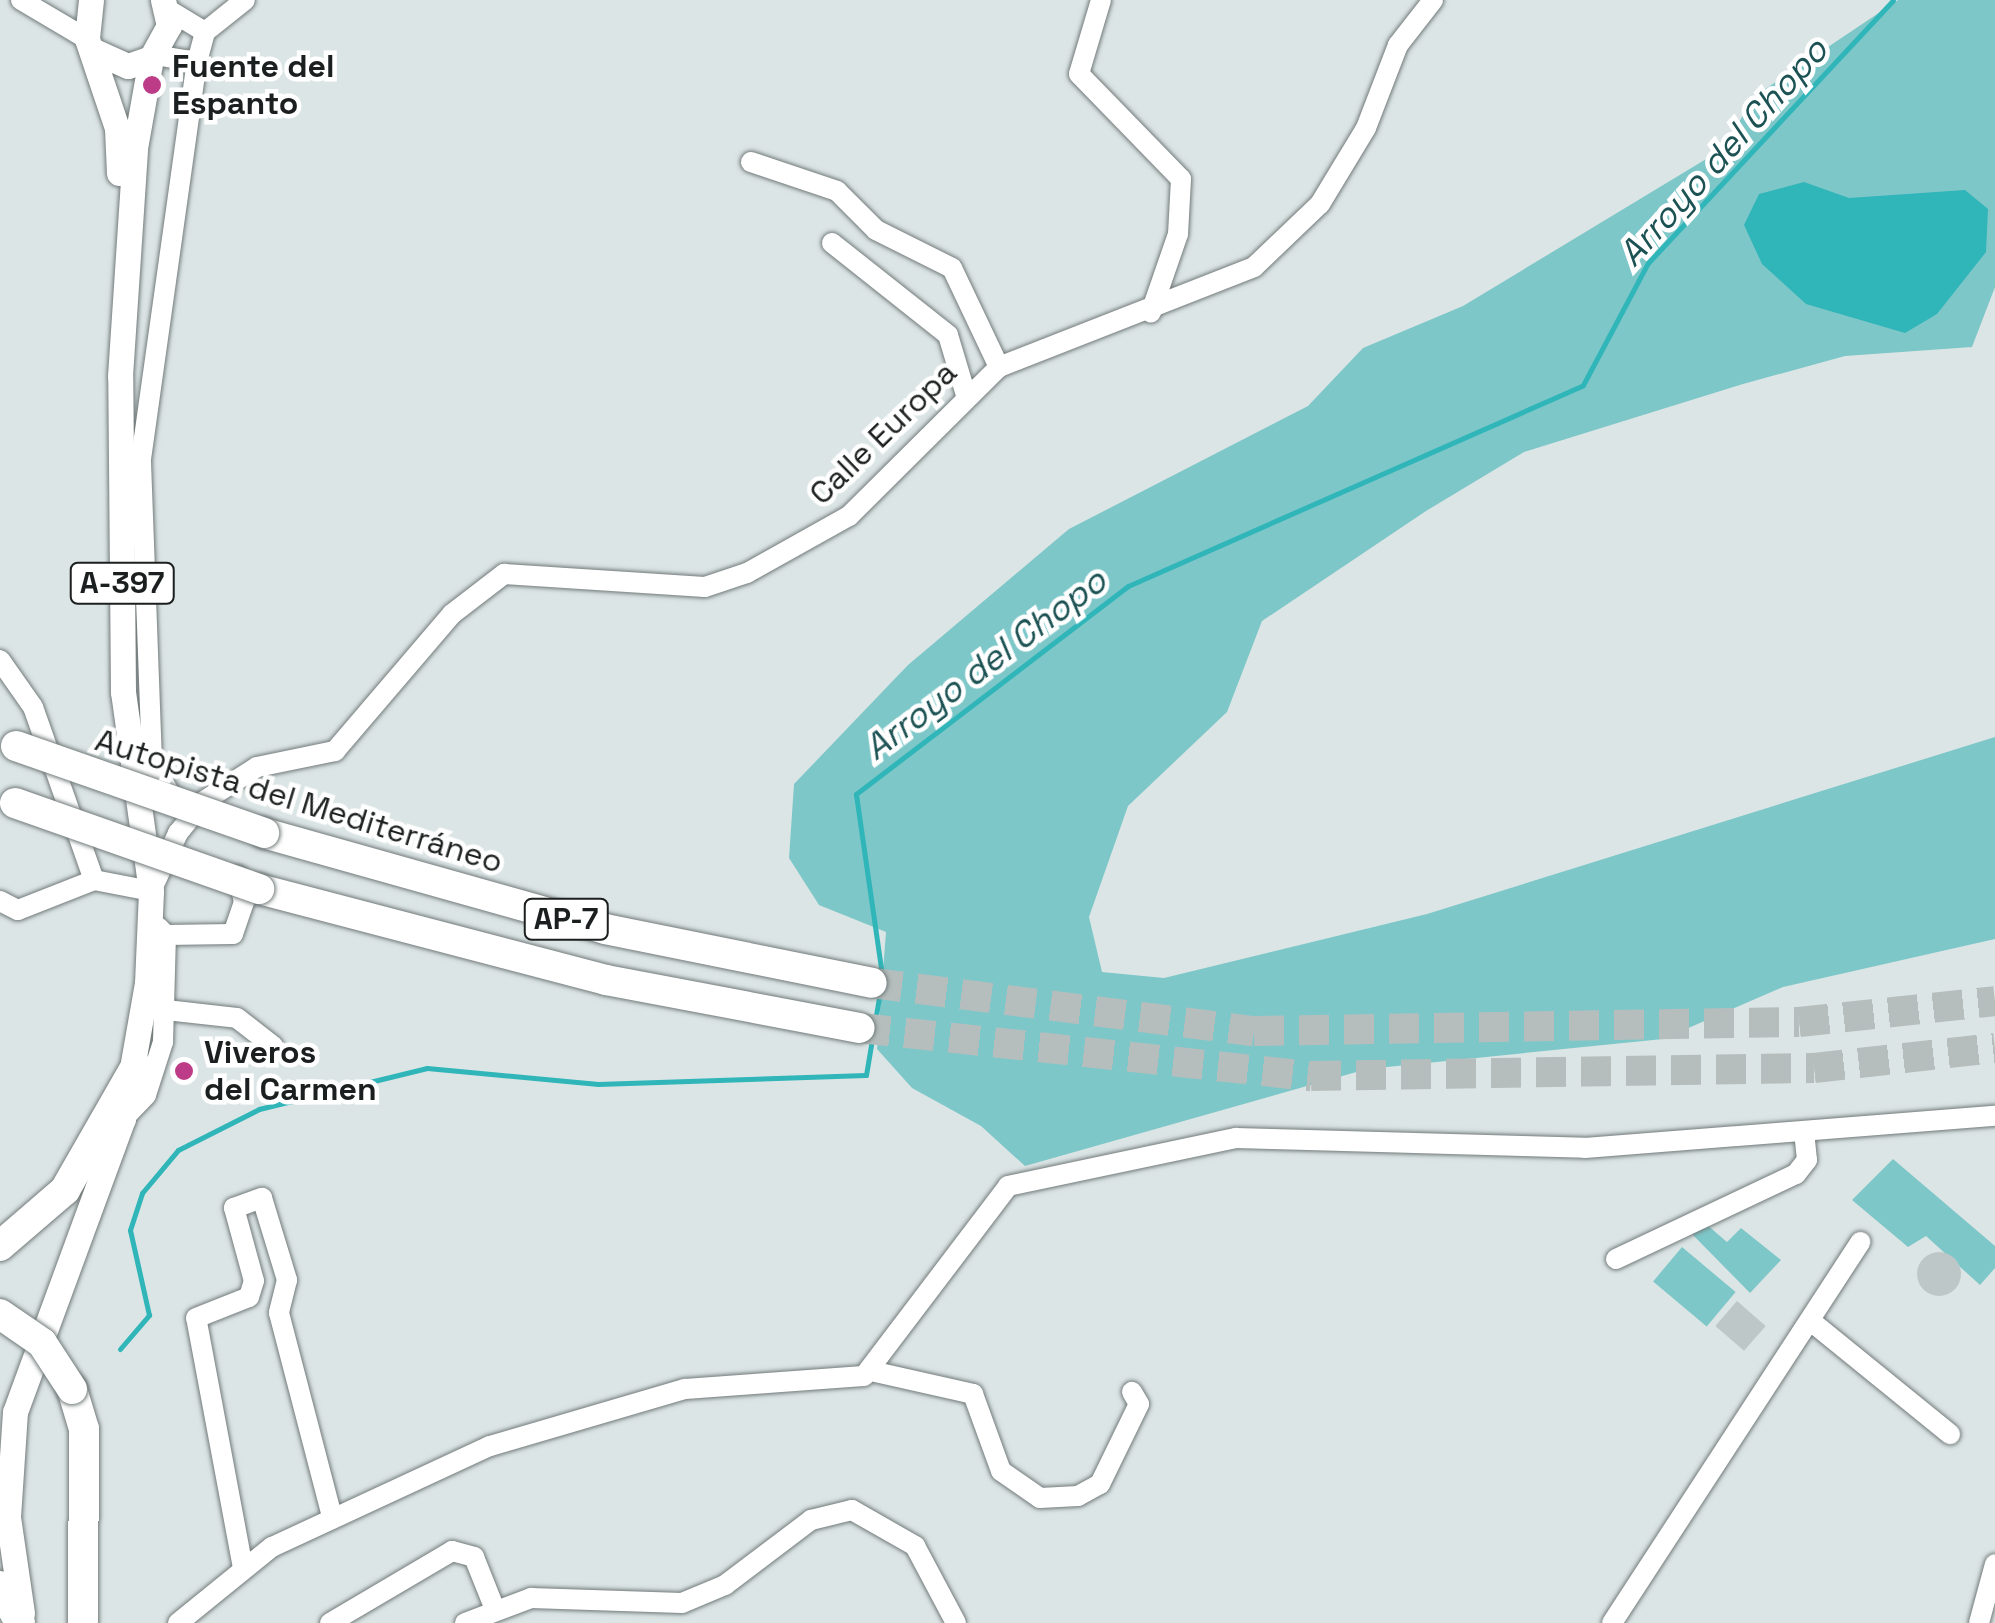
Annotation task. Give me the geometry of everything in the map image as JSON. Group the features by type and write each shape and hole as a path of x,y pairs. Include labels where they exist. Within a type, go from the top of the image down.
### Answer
{"highway":[{"name":"Autopista del Mediterráneo","path":"8,743 264,833 604,929 872,983"},
{"name":"AP-7","path":"8,800 248,881 606,980 860,1028"},
{"path":"0,1246 65,1190 136,1066"},
{"path":"0,1314 42,1343 72,1389 84,1430 83,1623"},
{"path":"0,1589 23,1623"}],"main road":[{"name":"A-397","path":"23,1623 8,1516 15,1412 123,1119 136,1066 158,927 124,692 123,272 117,128 90,45 90,0"},
{"name":"A-397","path":"123,272 153,56 165,5"},
{"path":"90,45 128,66 153,56"}],"street":[{"path":"21,0 90,45"},
{"path":"0,901 18,910 94,880 152,891 188,820 152,762 141,460 197,62 204,32 246,0"},
{"path":"1101,0 1079,74 1182,179 1178,234 1151,312"},
{"name":"Calle Europa","path":"188,820 256,767 335,751 452,614 504,574 705,587 790,553 849,516 966,394 999,367 1151,312 1254,267 1296,232 1366,128 1398,45 1433,0"},
{"path":"165,5 204,32"},
{"path":"153,56 197,62"},
{"path":"750,162 837,191 876,230 952,268 999,367"},
{"path":"832,242 948,335 966,394"},
{"path":"0,660 33,707 94,880"},
{"path":"123,1119 146,1094 166,1010 158,927 234,934 248,881"},
{"path":"166,1010 237,1018 273,1046"},
{"path":"872,1371 1008,1186 1236,1138 1585,1148 1995,1116"},
{"path":"1616,1259 1796,1174 1807,1160 1804,1132"},
{"path":"243,1568 196,1318 250,1296 254,1281 234,1208 262,1198 287,1280 278,1313 332,1516"},
{"path":"1612,1623 1812,1322 1860,1242"},
{"path":"1812,1322 1950,1434"},
{"path":"178,1623 243,1568 332,1516 599,1407 872,1371 973,1394 1001,1471 1025,1492 1090,1492 1120,1455 1139,1402 1132,1392"},
{"path":"464,1623 494,1607 561,1597 682,1603 725,1585 810,1520 852,1510 915,1546 956,1623"},
{"path":"330,1623 452,1550 474,1558 494,1607"},
{"path":"1980,1623 1995,1564"}],"shaded area":[{"path":"1898,0 1995,0 1995,287 1972,347 1845,356 1743,384 1524,452 1426,511 1262,621 1227,712 1128,806 1089,917 1102,972 1164,978 1427,914 1995,737 1995,939 1783,987 1663,1039 1367,1069 1025,1166 981,1126 912,1088 877,1049 886,932 819,905 789,858 794,784 908,665 1069,529 1308,406 1363,348 1463,306 1726,147 1752,98"},
{"path":"1804,182 1849,198 1965,190 1988,209 1986,252 1937,314 1905,333 1806,304 1762,264 1744,225 1759,194"},
{"path":"1893,1159 1995,1246 1995,1268 1980,1285 1926,1236 1908,1247 1852,1200"},
{"path":"1706,1224 1727,1242 1741,1228 1781,1260 1750,1293 1690,1232"},
{"path":"1682,1247 1736,1292 1707,1326 1653,1281"}],"building":[{"path":"1939,1252 1954,1259 1961,1274 1954,1289 1939,1296 1924,1289 1917,1274 1924,1259"},
{"path":"1737,1301 1766,1326 1744,1351 1715,1326"}],"waterway":[{"name":"Arroyo del Chopo","path":"882,975 856,794 1128,586 1583,385 1648,263 1893,0"},
{"name":"Arroyo del Chopo","path":"120,1349 149,1315 130,1230 142,1193 178,1150 259,1109 427,1068 598,1084 866,1075 880,991"}],"tunnel":[{"path":"872,983 1254,1031 1799,1022 1995,1001"},
{"path":"860,1028 1311,1076 1814,1068 1995,1048"}],"place":[{"name":"Fuente del Espanto","path":"152,85"},
{"name":"Viveros del Carmen","path":"184,1071"}]}
